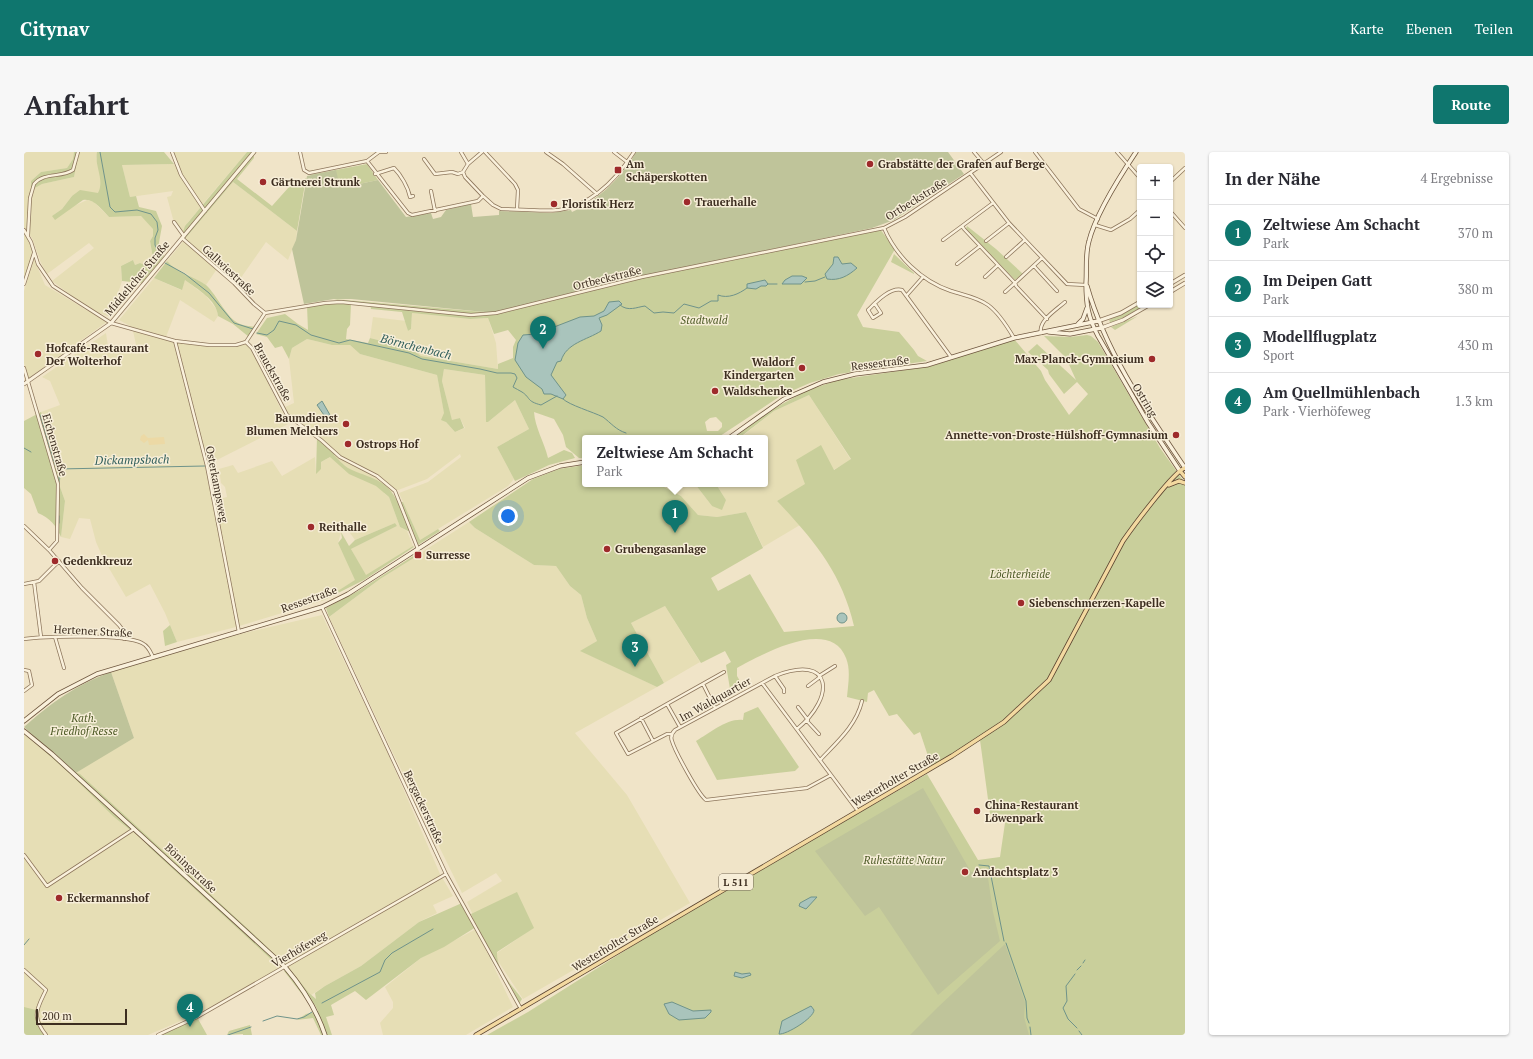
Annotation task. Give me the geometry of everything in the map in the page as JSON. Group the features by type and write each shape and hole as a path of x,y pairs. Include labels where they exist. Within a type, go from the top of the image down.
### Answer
{"main road":[{"name":"Ostring","path":"1136,152 1098,219 1089,241 1086,260 1085,294 1091,322 1095,330 1147,421 1185,477"},
{"name":"Ostring","path":"1086,285 1101,328 1146,411 1185,468"},
{"path":"1078,324 1083,320 1087,307"},
{"name":"Ressestraße","path":"733,435 784,399 823,382 855,374 914,368 1014,338 1098,321"},
{"name":"Ressestraße","path":"1046,331 1070,334 1101,328"},
{"name":"Ressestraße","path":"24,721 58,694 97,674 322,606 348,594 528,478 560,466 582,462"},
{"name":"Westerholter Straße","path":"521,1009 984,737 1004,722 1049,680 1123,541 1137,521 1180,470 1185,468"},
{"path":"1168,485 1179,481 1185,483"},
{"name":"Böningstraße","path":"24,731 52,754 135,829 285,967 301,985 315,1008 325,1035"},
{"name":"L 511","path":"476,1035 521,1009"}],"street":[{"path":"28,237 30,198 34,184 44,177 67,173 73,170 78,152"},
{"path":"172,152 181,175 205,210"},
{"name":"Middelicher Straße","path":"24,384 111,323 254,152"},
{"path":"300,152 303,167 309,173 367,162 379,152 386,152"},
{"path":"461,152 468,164"},
{"path":"424,159 435,174 452,172 458,174 463,172 468,164 482,152"},
{"path":"485,152 515,184 518,190 517,209"},
{"path":"546,152 563,164 597,194"},
{"path":"614,152 627,162"},
{"path":"463,172 465,177 483,196 493,205 501,209 559,210 581,203 597,194 627,162 634,152"},
{"path":"974,152 985,165"},
{"name":"Ortbeckstraße","path":"265,313 325,303 341,302 471,315 496,313 642,277 884,228 905,217 985,165 1001,152"},
{"path":"1035,152 1078,209 1098,219"},
{"path":"1117,152 1137,174"},
{"path":"367,162 375,174 408,213 412,215 478,201 483,196"},
{"path":"375,174 394,168 402,177 404,185 409,189 410,197 413,196"},
{"path":"1173,179 1185,168"},
{"path":"971,174 1010,223 1067,284 1086,285"},
{"path":"431,191 435,211"},
{"path":"943,240 993,203"},
{"path":"1095,225 1111,230 1130,219 1137,213"},
{"path":"1173,214 1185,228"},
{"name":"Middelicher Straße","path":"174,222 183,237"},
{"path":"986,241 1010,223"},
{"path":"962,226 1046,319"},
{"path":"884,228 890,241 905,261 924,277 949,290 988,304 997,312 1014,338"},
{"name":"Brauckstraße","path":"24,230 38,264 53,286 111,323 175,341 222,346 242,344 246,342 252,348 287,415 321,440 340,458 377,476 395,491 418,549"},
{"name":"Gallwiestraße","path":"183,237 265,313"},
{"path":"1006,257 1025,240"},
{"path":"957,264 980,246"},
{"path":"24,284 34,253"},
{"path":"1005,292 1042,258"},
{"path":"985,277 998,265"},
{"path":"1034,266 1057,291"},
{"path":"1173,282 1185,275"},
{"path":"907,295 924,277"},
{"path":"1173,290 1185,283"},
{"path":"875,304 881,313 873,318 868,310 875,304 897,289 907,295 951,357"},
{"path":"1041,333 1040,325 1065,302"},
{"path":"1098,321 1121,313 1137,304"},
{"path":"1101,328 1123,320 1144,308"},
{"path":"246,342 265,313"},
{"name":"Osterkampsweg","path":"175,341 207,466 239,632"},
{"name":"Eichenstraße","path":"24,368 58,484 57,541 49,550"},
{"path":"24,526 49,550 82,588 119,625 122,629 124,639"},
{"path":"24,584 39,581 59,561"},
{"path":"34,582 41,637"},
{"name":"Bergackerstraße","path":"322,606 446,874 521,1009"},
{"name":"Hertener Straße","path":"24,640 41,637 124,639 141,642 150,649 153,657"},
{"path":"56,637 64,668"},
{"path":"808,686 835,666"},
{"path":"24,670 29,671 32,685 24,691"},
{"path":"762,683 775,676 801,670 811,670 820,676 824,685 823,695 816,709 808,720 797,729"},
{"path":"672,734 628,754 619,739 617,731 724,672"},
{"path":"775,676 784,689 784,692"},
{"name":"Im Waldquartier","path":"831,775 808,788 726,799 706,800 702,796 672,742 672,734 680,727 762,683 797,729 858,811"},
{"path":"703,684 715,708"},
{"path":"820,760 852,725 860,711 862,701"},
{"path":"667,704 680,727"},
{"path":"798,706 819,734"},
{"path":"641,718 653,742"},
{"path":"24,855 47,886 135,829"},
{"name":"Vierhöfeweg","path":"158,1035 197,1017 446,874"},
{"path":"24,970 46,990 37,1007 38,1021 46,1035"}],"shaded area":[{"path":"24,152 74,152 73,159 67,168 41,172 31,181 31,189 42,184 74,177 79,152 97,152 96,158 101,177 101,189 98,194 72,196 62,209 52,216 87,200 94,202 109,217 141,216 153,228 153,236 150,241 153,258 150,267 140,263 135,265 133,260 121,266 122,281 110,317 94,311 108,321 29,378 24,363 24,291 34,259 45,285 88,311 91,310 52,281 94,248 89,243 47,274 41,263 32,238 24,228"},
{"path":"175,152 247,152 202,205 181,175 173,154"},
{"path":"174,164 201,207 188,222 183,233 173,219 167,197 171,196 173,191 130,197 122,165"},
{"path":"233,182 297,231 296,240 288,260 266,242 238,282 219,266 206,285 171,267 167,261"},
{"path":"24,233 29,240 33,254 24,279"},
{"path":"154,278 181,290 185,280 206,296 217,310 218,316 214,322 180,300 166,337 132,327 119,320"},
{"path":"412,313 470,319 488,318 496,343 498,369 421,356 410,348 370,338 373,317 406,321 408,331 411,329"},
{"path":"133,331 174,342 203,346 229,347 247,344 251,348 288,424 205,466 216,520 213,501 227,497 225,487 221,483 219,469 233,465 238,473 272,461 282,476 315,457 316,473 321,462 336,454 287,415 283,408 294,403 289,359 292,348 307,339 332,345 350,345 360,354 437,375 446,422 455,432 465,428 460,418 452,421 442,381 444,369 485,375 486,422 488,422 515,400 529,429 497,447 514,479 508,486 420,540 399,493 428,482 461,457 460,454 427,479 393,492 384,493 389,497 400,527 407,531 413,546 366,576 351,549 397,526 395,523 355,540 345,526 342,529 338,543 356,580 322,601 236,627 177,642 165,613 150,584 126,597 103,558 96,542 90,519 79,518 70,539 61,537 65,501 59,484 62,474 41,412 60,405 50,381 42,377 106,333 109,353 137,349"},
{"path":"809,395 851,460 777,501 800,525 763,547 746,512 717,517 698,515 681,496 663,487 697,487 712,506 726,500 718,487 768,487 768,435 744,435 774,411"},
{"path":"469,522 475,528 534,565 556,566 570,586 581,595 587,618 597,641 581,651 657,687 575,733 627,795 690,903 523,999 494,955 533,928 473,915 467,902 502,881 496,873 462,893 392,751 329,617 380,579"},
{"path":"665,606 700,662 664,683 631,623"},
{"path":"322,615 386,749 440,874 453,896 433,905 437,913 419,922 361,966 308,997 285,967 197,1014 148,1035 24,1035 24,732 36,739 106,754 134,738 111,672 240,634"},
{"path":"476,929 513,1007 466,1035 383,1035 380,1023 393,1008 393,1002 385,987 421,958"}],"green space":[{"path":"74,152 79,152 74,177 42,184 31,190 31,181 41,172 67,168 73,159"},
{"path":"97,152 164,152 174,164 122,165 130,197 136,196 139,207 156,211 162,226 158,248 164,256 142,283 122,281 121,266 133,260 135,265 140,263 150,267 153,258 150,241 153,236 153,229 141,216 109,217 98,205 91,201 83,200 55,220 52,216 62,209 72,196 80,190 98,193 100,188 100,178 96,157"},
{"path":"247,152 254,152 254,158 237,179 272,206 289,187 306,178 297,231 233,182 185,239 182,235 185,226"},
{"path":"636,152 948,152 964,174 894,220 872,228 641,277 495,313 351,299 334,299 304,304 292,249 296,240 307,176 336,170 340,188 378,180 406,217 431,213 433,219 441,217 446,210 471,204 473,217 499,215 499,211 551,213 571,210 572,212 595,201 594,199 612,184 623,172"},
{"path":"367,164 378,180 340,188 310,175"},
{"path":"967,226 996,249 1023,274 1015,280 966,229"},
{"name":"Stadtwald","path":"880,229 895,249 857,315 863,327 899,332 918,356 927,361 839,374 810,383 782,395 722,435 582,435 582,458 579,458 566,447 563,435 554,419 534,412 536,424 548,458 564,450 572,453 575,458 549,465 515,481 497,447 529,429 515,400 488,422 486,422 485,375 444,369 442,381 452,420 460,418 464,428 455,432 446,422 441,420 444,413 437,375 360,354 350,345 332,345 307,339 292,348 289,359 282,346 275,348 267,337 256,334 267,318 285,314 308,330 307,306 341,302 351,304 350,325 347,329 346,339 368,343 370,338 410,348 421,356 498,369 498,364 513,358 513,347 516,340 508,330 494,334 488,318 470,319 412,313 411,329 408,331 402,312 371,309 370,304 334,299 495,314 642,278","holes":["716,417 722,423 722,427 718,431 707,431 705,422 710,418"]},
{"path":"894,254 914,273 914,274 891,262"},
{"path":"167,261 175,269 206,285 226,312 235,321 242,325 256,327 249,337 233,324 218,316 217,310 210,300 185,280 182,290 154,278"},
{"path":"1137,306 1137,308 1140,308 1111,324 1109,320"},
{"path":"1138,316 1115,330 1111,327"},
{"name":"Löchterheide","path":"1087,335 1091,336 1098,342 1160,448 1185,483 1185,1035 487,1035 528,1012 694,907 927,774 978,860 1000,857 1005,823 990,814 980,740 932,768 920,732 914,735 897,714 889,716 874,690 868,693 867,702 847,697 849,678 848,663 838,646 826,640 811,639 794,642 762,655 737,668 737,676 744,688 731,695 726,665 731,662 725,651 701,663 665,606 631,623 664,683 657,687 580,651 597,641 587,618 581,595 570,586 556,566 534,565 475,528 469,522 533,479 559,469 582,465 582,487 664,487 681,496 698,515 717,517 746,512 763,548 711,578 718,591 750,574 784,632 854,626 849,607 834,573 803,529 777,501 805,484 796,460 821,445 834,470 851,459 809,395 774,411 743,435 737,435 773,409 806,391 838,380 932,366 1014,339 1041,371 1045,380 1069,415 1088,394 1077,382 1064,394 1049,374 1048,370 1028,352 1037,344 1076,380 1066,358 1044,336 1070,337"},
{"path":"41,412 62,474 59,484 65,501 61,537 52,522 38,513 31,494 24,488 24,421"},
{"path":"317,437 336,454 334,455 342,464 356,472 377,480 389,489 398,503 403,502 420,540 438,529 440,531 418,545 412,533 400,527 389,497 376,486 349,474 330,457 321,462 321,469 316,474"},
{"path":"697,487 718,487 726,500 722,510 712,506"},
{"path":"395,523 397,526 351,549 366,575 413,546 414,547 364,580 322,601 355,580 338,543 342,538 341,532 349,546 355,540"},
{"path":"418,553 420,554 380,579 329,617 326,608 358,591"},
{"path":"170,625 177,642 165,646 163,631"},
{"name":"Kath. Friedhof Resse","path":"111,672 134,738 74,774 24,727 65,695 98,677"},
{"path":"758,707 799,767 795,771 717,780 696,741 731,721 743,720 744,713"},
{"path":"41,742 73,771 80,774 279,959 274,962 149,847 141,836 114,817 41,748"},
{"name":"Ruhestätte Natur","path":"923,788 971,872 987,871 993,912 1000,941 938,995 879,907 865,916 815,851"},
{"path":"517,892 534,928 497,952 497,959 509,983 522,999 519,1004 490,958 471,914"},
{"path":"462,903 476,927 444,947 421,958 366,1000 355,991 331,1005 334,1015 326,1017 332,1035 321,1035 313,1018 297,1020 306,1014 318,1011 315,1005 304,997 284,971 289,968 309,993 316,999 315,993 361,966 419,922"},
{"path":"1005,944 1025,1002 1024,1017 1029,1035 910,1035 937,1008"},
{"path":"24,1007 36,1010 37,1023 44,1035 24,1035"},
{"path":"197,1017 207,1035 158,1035"},
{"path":"250,1025 252,1035 227,1035 229,1031"}],"sand":[{"path":"144,434 148,438 164,437 165,444 149,445 148,440 144,443 140,440 141,436"}],"water":[{"path":"834,257 838,257 842,264 851,263 857,268 843,277 827,279 825,274 833,264"},
{"path":"792,276 802,276 807,278 801,284 782,284 785,280"},
{"path":"765,280 768,284 766,286 761,286 756,289 747,288 747,284"},
{"path":"619,301 622,304 607,315 599,318 602,325 601,331 572,346 567,350 561,361 557,362 551,375 566,395 563,399 551,394 544,394 542,389 526,377 515,360 518,343 523,335 536,334 580,317 594,316 604,311 609,302"},
{"path":"322,401 330,415 326,418 317,405"},
{"path":"840,613 844,613 846,614 846,622 840,623 837,620 837,616"},
{"path":"811,897 817,897 806,909 799,906 800,903"},
{"path":"735,972 742,974 750,973 751,975 742,978 734,976"},
{"path":"672,1002 693,1011 711,1010 711,1012 705,1018 679,1020 669,1014 664,1004"},
{"path":"811,1006 814,1010 810,1017 793,1029 783,1034 779,1034 782,1021"}],"waterway":[{"path":"100,152 110,207 115,212 137,210 151,214 157,222 158,230 155,238 155,245 161,257"},
{"path":"165,263 185,274 209,293 234,323 253,329"},
{"path":"805,282 815,281 825,277"},
{"path":"768,284 777,284"},
{"path":"620,305 629,309 645,306 654,313 674,313 684,304 699,308 711,301 718,301 718,295 733,295 747,288"},
{"name":"Börnchenbach","path":"257,333 267,335 274,330 279,321 296,325 311,335 339,343 350,340 409,353 422,359 497,373 515,374 517,378 513,387 525,394 531,401 541,405 557,396"},
{"path":"563,399 570,404 603,417 616,428 626,433"},
{"path":"40,415 55,465 59,469 59,482"},
{"path":"24,448 31,452"},
{"name":"Dickampsbach","path":"59,469 205,466"},
{"path":"59,516 59,523"},
{"path":"979,865 989,866 1004,941"},
{"path":"322,1003 380,972 385,960 392,953 433,929"},
{"path":"24,945 29,939"},
{"path":"1006,943 1026,1001 1027,1018 1029,1023"},
{"path":"1077,970 1081,966"},
{"path":"1075,974 1066,986 1067,1001 1063,1008 1068,1019 1077,1028"},
{"path":"263,1021 277,1016 297,1019 312,1012"},
{"path":"228,1035 251,1027"},
{"path":"1030,1027 1031,1035"},
{"path":"1079,1031 1082,1035"}],"place":[{"name":"Grabstätte der Grafen auf Berge","path":"870,164"},
{"name":"Am Schäperskotten","path":"618,170"},
{"name":"Gärtnerei Strunk","path":"263,182"},
{"name":"Trauerhalle","path":"687,202"},
{"name":"Floristik Herz","path":"554,204"},
{"name":"Im Deipen Gatt","path":"543,349"},
{"name":"Hofcafé-Restaurant Der Wolterhof","path":"38,354"},
{"name":"Max-Planck-Gymnasium","path":"1152,359"},
{"name":"Waldorf Kindergarten","path":"802,368"},
{"name":"Waldschenke","path":"715,391"},
{"name":"Baumdienst Blumen Melchers","path":"346,424"},
{"name":"Annette-von-Droste-Hülshoff-Gymnasium","path":"1176,435"},
{"name":"Ostrops Hof","path":"348,444"},
{"name":"Reithalle","path":"311,527"},
{"name":"Zeltwiese Am Schacht","path":"675,533"},
{"name":"Grubengasanlage","path":"607,549"},
{"name":"Surresse","path":"418,555"},
{"name":"Gedenkkreuz","path":"55,561"},
{"name":"Siebenschmerzen-Kapelle","path":"1021,603"},
{"name":"Modellflugplatz","path":"635,667"},
{"name":"China-Restaurant Löwenpark","path":"977,811"},
{"name":"Andachtsplatz 3","path":"965,872"},
{"name":"Eckermannshof","path":"59,898"},
{"name":"Am Quellmühlenbach","path":"190,1027"}]}
